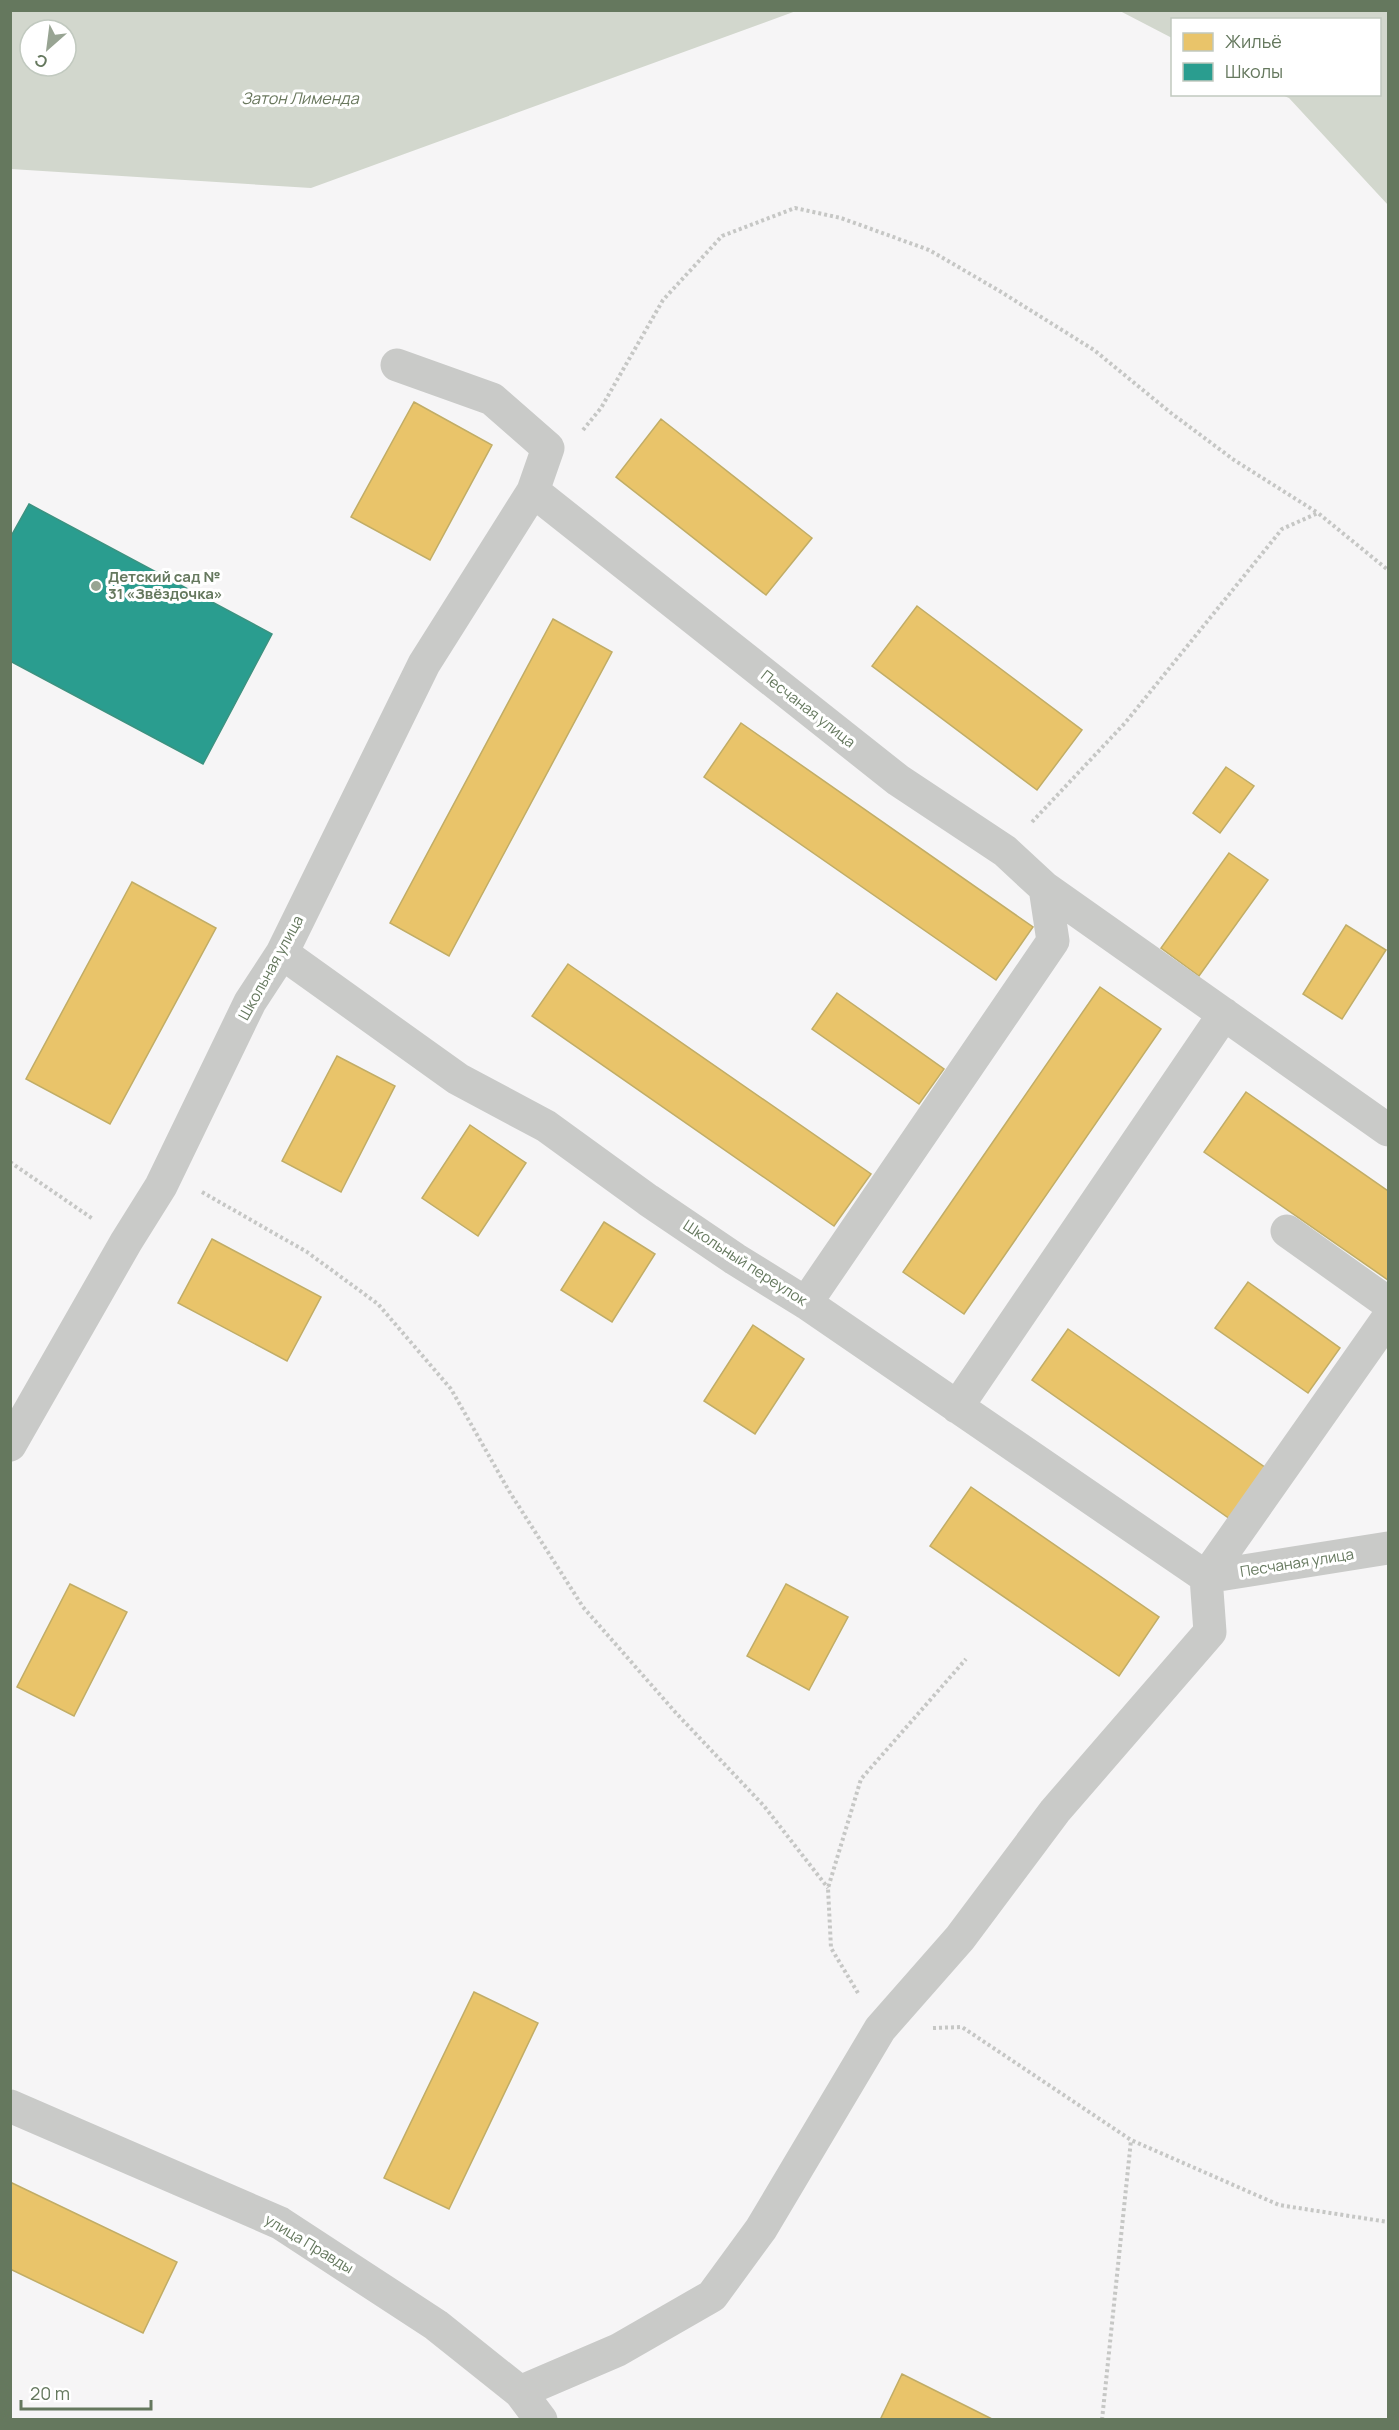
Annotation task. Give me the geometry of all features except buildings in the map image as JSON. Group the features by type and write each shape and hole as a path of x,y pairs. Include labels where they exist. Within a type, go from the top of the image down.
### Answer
{"street":[{"name":"Школьная улица","path":"10,1445 126,1242 161,1186 250,1002 282,953 424,664 533,491 548,448 492,399 397,365"},
{"name":"Песчаная улица","path":"533,491 898,780 1005,851 1045,888 1389,1130"},
{"path":"806,1303 1053,941 1045,888"},
{"name":"Школьный переулок","path":"282,953 458,1079 546,1126 648,1200 735,1259 806,1303 1206,1577"},
{"path":"957,1407 1224,1014"},
{"path":"1287,1231 1389,1303"},
{"path":"520,2392 618,2350 712,2296 761,2229 880,2029 960,1938 1055,1811 1210,1632 1206,1577 1389,1318"},
{"name":"Песчаная улица","path":"1206,1577 1389,1548"},
{"name":"улица Правды","path":"10,2106 280,2223 436,2325 520,2392 541,2420"}],"path":[{"path":"581,433 601,408 663,300 722,237 795,208 842,218 929,250 998,290 1094,350 1171,413 1234,460 1318,513 1389,570"},
{"path":"1005,851 1125,723 1282,529 1318,513"},
{"path":"10,1162 126,1242"},
{"path":"168,1172 306,1252 378,1304 451,1389 509,1491 583,1607 676,1713 764,1806 828,1888"},
{"path":"966,1659 861,1779 828,1888 831,1948 880,2029 962,2027 1131,2140 1279,2205 1389,2222"},
{"path":"1102,2420 1131,2140"}],"water":[{"name":"Затон Лименда","path":"10,11 796,11 311,188 11,169"},
{"path":"1120,11 1388,11 1388,205 1289,98 1284,96 1381,96 1381,18 1171,18 1171,37"}],"place":[{"name":"Детский сад № 31 «Звёздочка»","path":"96,586"}]}
